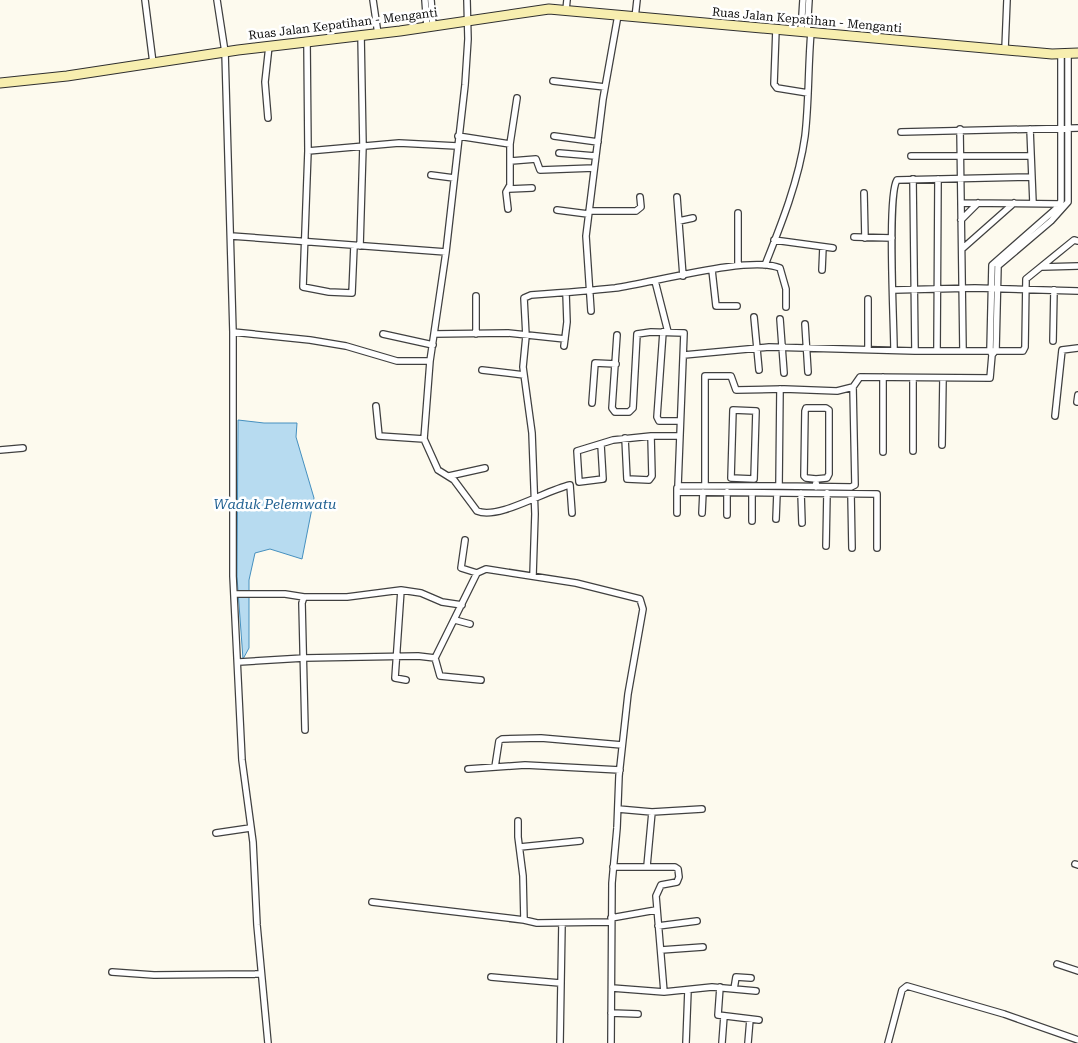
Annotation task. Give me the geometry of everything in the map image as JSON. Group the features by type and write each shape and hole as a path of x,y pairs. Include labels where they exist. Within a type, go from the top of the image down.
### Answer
{"main road":[{"name":"Ruas Jalan Kepatihan - Menganti","path":"0,83 67,76 225,52 378,34 541,10 566,10 635,18 1065,55 1078,53"}],"street":[{"path":"145,0 153,63"},
{"path":"217,0 225,52 233,332 234,594 239,662 242,760 253,840 261,974 268,1043"},
{"path":"373,0 378,34"},
{"path":"426,0 430,27"},
{"path":"430,27 431,0"},
{"path":"467,0 468,20 464,86 446,252 430,361 424,438 438,470 449,476 477,511 484,512 533,500 553,489 570,485 572,513"},
{"path":"566,10 567,0"},
{"path":"635,18 637,0"},
{"path":"765,265 803,150 808,93 806,32 802,0"},
{"path":"806,32 808,0"},
{"path":"1005,49 1007,0"},
{"path":"591,311 586,253 589,213 605,87 618,15"},
{"path":"776,29 774,84 777,88 808,93"},
{"path":"307,42 308,151 306,241 302,285 329,292 350,294 353,292 363,146 361,35"},
{"path":"268,118 265,82 269,46"},
{"path":"677,489 743,486 852,487 855,485 853,387 860,376 990,378 993,355 994,262 1063,205 1065,55"},
{"path":"553,81 605,87"},
{"path":"508,210 506,192 509,189 510,144 517,98"},
{"path":"901,132 960,129 1078,128"},
{"path":"960,129 964,350"},
{"path":"1030,129 1033,203"},
{"path":"458,136 510,144"},
{"path":"554,136 598,142"},
{"path":"308,151 421,142 457,146"},
{"path":"559,153 596,156"},
{"path":"912,156 1031,156"},
{"path":"511,161 536,159 538,169 542,170 594,168"},
{"path":"431,175 454,178"},
{"path":"894,350 892,238 895,183 899,179 1032,177"},
{"path":"913,179 915,351"},
{"path":"938,179 938,350"},
{"path":"509,189 532,188"},
{"path":"864,193 864,238"},
{"path":"557,210 589,213 636,211 641,207 640,197"},
{"path":"677,197 683,276"},
{"path":"961,203 1063,205"},
{"path":"961,220 978,203"},
{"path":"962,249 1014,203"},
{"path":"738,213 738,265"},
{"path":"679,221 693,218"},
{"path":"231,236 446,252"},
{"path":"854,237 892,238"},
{"path":"774,240 833,248"},
{"path":"684,355 782,347 915,351 964,350 993,355 1025,350 1026,279 1074,240 1078,240"},
{"path":"822,270 823,247"},
{"path":"533,575 535,514 532,434 524,375 526,336 524,298 531,295 566,293 655,281 738,265 765,265 781,269 786,289 786,307"},
{"path":"1042,266 1078,266"},
{"path":"712,270 716,306 736,306"},
{"path":"655,281 665,332 657,417 659,421 680,422"},
{"path":"894,290 993,288 1078,291"},
{"path":"1053,341 1054,290"},
{"path":"434,334 526,336 565,342 568,322 566,293"},
{"path":"476,296 476,334"},
{"path":"868,299 868,349"},
{"path":"754,317 759,370"},
{"path":"780,319 784,373"},
{"path":"805,324 808,372"},
{"path":"233,332 310,340 346,346 397,361 430,361"},
{"path":"617,335 612,408 615,412 629,412 633,408 637,334 684,333 677,513"},
{"path":"383,334 433,345"},
{"path":"1055,416 1062,350 1078,348"},
{"path":"592,403 596,363 616,364"},
{"path":"482,370 524,375"},
{"path":"702,513 705,376 731,376 736,390 837,391 853,387"},
{"path":"883,377 883,452"},
{"path":"913,378 913,451"},
{"path":"942,446 943,378"},
{"path":"779,486 780,389"},
{"path":"1077,402 1078,395"},
{"path":"376,406 379,436 424,438"},
{"path":"806,408 826,408 829,410 829,474 827,478 816,479 804,476 806,408"},
{"path":"733,410 756,411 756,477 754,479 743,479 731,478 733,410"},
{"path":"601,445 603,479 579,482 577,451 625,438 680,434"},
{"path":"625,438 627,479 649,480 652,476 651,436"},
{"path":"0,450 23,448"},
{"path":"449,476 485,468"},
{"path":"743,479 743,486"},
{"path":"816,479 816,486"},
{"path":"704,489 752,493 877,494 877,548"},
{"path":"726,515 727,492"},
{"path":"752,493 752,521"},
{"path":"776,519 777,493"},
{"path":"801,493 802,523"},
{"path":"826,546 827,493"},
{"path":"851,494 852,548"},
{"path":"465,540 461,568 477,572 494,569 533,575 631,595 642,600 642,616 622,745 613,867 611,920 612,1043"},
{"path":"477,572 435,658 440,676 481,680"},
{"path":"234,594 346,597 401,590 421,593 442,602 462,605"},
{"path":"401,590 395,678 406,680"},
{"path":"304,597 302,603 305,730"},
{"path":"455,620 470,624"},
{"path":"239,662 304,658 396,656 435,658"},
{"path":"495,767 498,741 502,739 542,738 622,745"},
{"path":"468,769 525,765 620,770"},
{"path":"618,809 652,812 702,808"},
{"path":"647,866 652,812"},
{"path":"518,821 523,876 524,920"},
{"path":"216,834 250,828"},
{"path":"520,847 580,841"},
{"path":"613,867 675,867 679,874 677,882 664,884 658,889 656,910 664,992"},
{"path":"372,902 562,923 611,920 656,910"},
{"path":"658,926 698,921"},
{"path":"560,1043 562,923"},
{"path":"661,950 704,947"},
{"path":"1057,964 1078,971"},
{"path":"112,972 154,975 261,974"},
{"path":"491,977 560,983"},
{"path":"734,989 736,977 751,978"},
{"path":"888,1043 902,990 907,986 1004,1014 1077,1041"},
{"path":"612,988 664,992 688,990 690,987 720,987 756,991"},
{"path":"720,987 717,1013 724,1016 759,1020"},
{"path":"686,1043 688,990"},
{"path":"611,1013 638,1014"},
{"path":"722,1043 724,1016"},
{"path":"748,1043 750,1019"}],"water":[{"name":"Waduk Pelemwatu","path":"238,420 264,423 297,423 296,437 314,498 302,559 270,549 255,553 249,580 249,648 243,659 237,577"}]}
